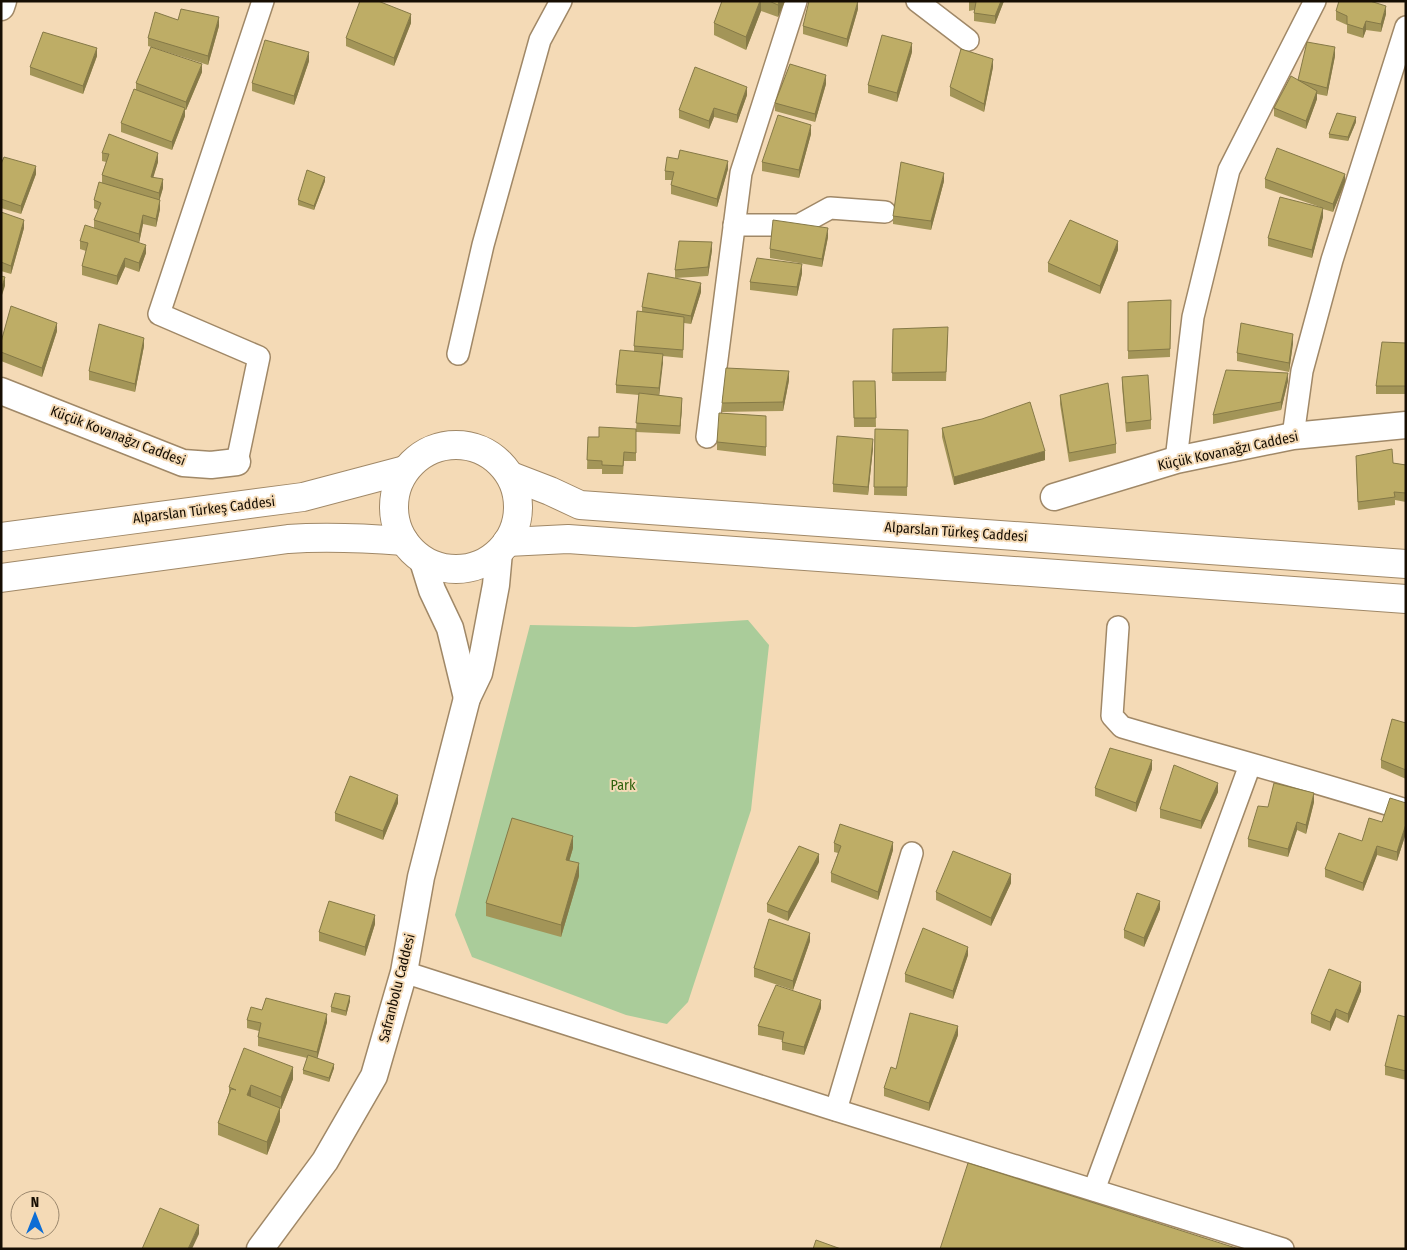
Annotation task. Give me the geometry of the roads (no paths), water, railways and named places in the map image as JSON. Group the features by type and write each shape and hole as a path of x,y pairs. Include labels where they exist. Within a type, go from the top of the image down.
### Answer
{"main road":[{"path":"459,444 480,449 498,460 511,476 518,496 518,517 512,536 503,547 482,564 463,569 442,568 423,560 408,547 397,530 393,510 396,489 405,470 420,456 439,447 459,444"},
{"name":"Alparslan Türkeş Caddesi","path":"1,537 303,497 405,470"},
{"name":"Alparslan Türkeş Caddesi","path":"511,476 580,505 1406,564"},
{"path":"1,578 288,539 348,537 404,541"},
{"path":"503,547 568,539 1406,599"},
{"path":"1306,557 1376,546 1406,546"},
{"path":"1291,591 1329,604 1363,612 1406,618"}],"street":[{"path":"1,7 3,1"},
{"path":"237,462 259,357 159,314 263,1"},
{"path":"458,354 483,245 540,40 561,1"},
{"path":"707,437 741,173 796,1"},
{"path":"917,1 968,40"},
{"path":"1176,460 1193,317 1229,170 1316,1"},
{"path":"1293,436 1302,371 1332,260 1406,27"},
{"path":"734,225 799,225 830,208 885,212"},
{"name":"Küçük Kovanağzı Caddesi","path":"1,391 183,462 210,465 237,462"},
{"name":"Küçük Kovanağzı Caddesi","path":"1054,497 1176,460 1293,436 1406,425"},
{"name":"Safranbolu Caddesi","path":"260,1249 325,1161 374,1076 404,972 421,877 467,698 479,673 503,547"},
{"path":"423,560 432,590 450,628 467,698"},
{"path":"1118,627 1112,716 1122,727 1250,765 1337,788 1406,810"},
{"path":"1094,1190 1250,765"},
{"path":"836,1110 912,853"},
{"path":"404,972 836,1110 1283,1249"}],"park label":[{"name":"Park","path":"623,785"}]}
